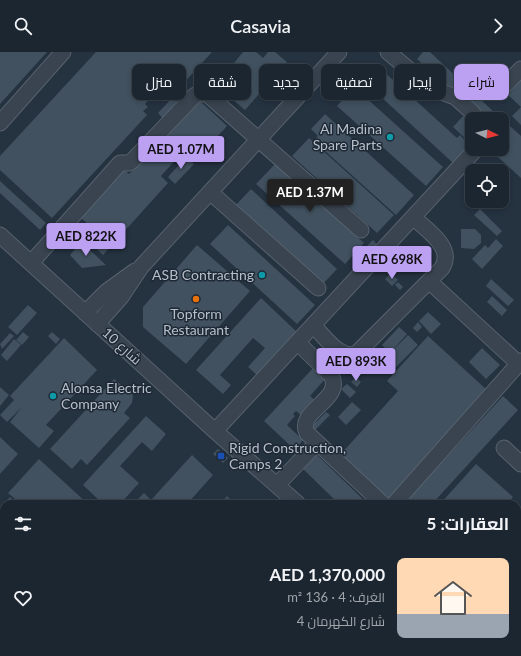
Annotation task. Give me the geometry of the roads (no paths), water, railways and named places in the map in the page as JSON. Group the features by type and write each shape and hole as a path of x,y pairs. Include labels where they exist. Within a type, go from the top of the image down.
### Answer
{"street":[{"path":"0,123 63,52"},
{"path":"97,324 121,297 141,267 339,52"},
{"path":"388,52 431,88 455,98 472,112"},
{"path":"509,81 521,69"},
{"path":"31,263 120,163 132,162 196,94 202,93 208,95 361,230"},
{"path":"215,431 470,156"},
{"path":"210,192 318,288"},
{"path":"313,325 341,352 348,355 356,354 445,264 445,250 413,217"},
{"name":"شارع 10","path":"0,235 293,500"},
{"path":"85,312 106,292 141,267"},
{"path":"398,500 520,363 429,281"},
{"path":"298,342 331,375 334,382 331,393 308,418 305,424 307,433 379,500"},
{"path":"277,485 317,442"},
{"path":"504,448 521,464"}],"place":[{"name":"Al Madina Spare Parts","path":"390,137"},
{"name":"ASB Contracting","path":"262,275"},
{"name":"Topform Restaurant","path":"196,299"},
{"name":"Alonsa Electric Company","path":"53,396"},
{"name":"Rigid Construction, Camps 2","path":"221,456"}]}
